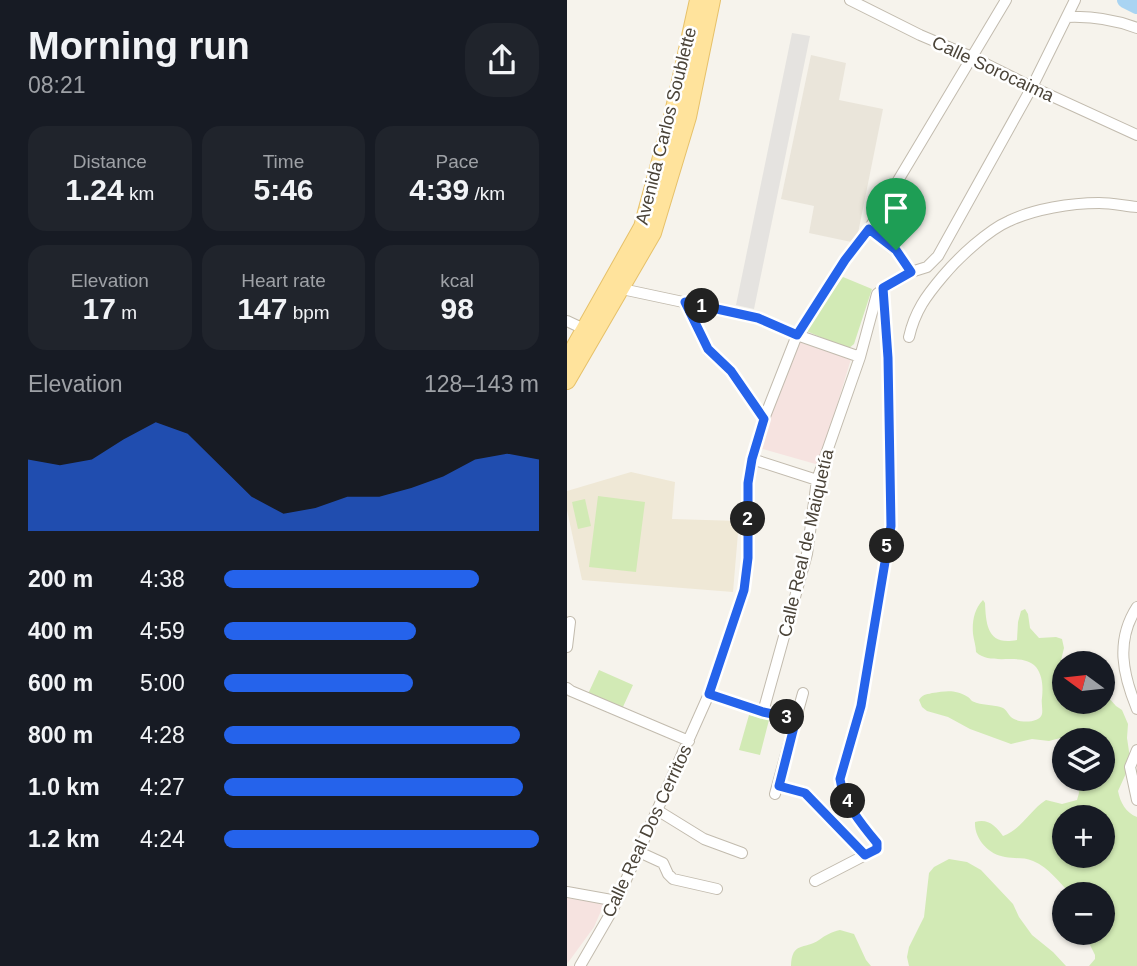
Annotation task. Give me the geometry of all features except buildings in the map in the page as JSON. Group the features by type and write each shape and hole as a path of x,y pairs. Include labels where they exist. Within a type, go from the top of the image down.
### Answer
{"main road":[{"name":"Avenida Carlos Soublette","path":"567,359 642,227 673,113 698,0"},
{"name":"Avenida Carlos Soublette","path":"567,381 653,233 688,117 712,0"}],"street":[{"name":"Calle Sorocaima","path":"850,0 1137,135"},
{"path":"796,719 763,712 709,694 744,590 748,558 748,483 752,459 764,419 797,335 845,260 869,229 1006,0"},
{"path":"815,881 877,849 877,843 841,789 840,779 861,706 891,526 888,358 883,288 911,272 927,267 938,256 1032,87 1073,3"},
{"path":"1067,17 1108,18 1137,28"},
{"path":"909,337 912,322 929,292 957,260 1010,220 1050,208 1100,203 1137,207"},
{"path":"869,229 896,250 911,272"},
{"name":"Calle Real de Maiquetía","path":"763,712 807,554 817,481 860,357 877,294 883,288"},
{"path":"622,289 758,318 860,357"},
{"path":"685,302 708,349 731,371 764,419"},
{"path":"567,321 584,329"},
{"path":"752,459 817,481"},
{"path":"1137,607 1131,617 1123,645 1124,671 1137,709"},
{"path":"567,647 570,622"},
{"path":"567,688 689,741"},
{"name":"Calle Real Dos Cerritos","path":"580,966 617,901 709,694"},
{"path":"803,694 777,790 805,793 865,855"},
{"path":"1137,750 1131,767 1137,800"},
{"path":"657,810 704,839 742,853"},
{"path":"639,852 663,863 673,879 717,889"},
{"path":"567,892 617,901"}],"shaded area":[{"path":"792,33 810,36 754,309 736,305"},
{"path":"811,55 846,63 839,100 883,109 856,243 809,233 814,206 781,199"},
{"path":"796,341 851,359 819,465 759,448"},
{"path":"631,472 675,482 672,519 739,521 733,592 582,580 567,510 567,491"},
{"path":"567,898 604,904 594,927 567,964"}],"green space":[{"path":"843,277 872,289 854,344 848,349 804,330"},
{"path":"598,496 645,502 636,572 589,567"},
{"path":"585,499 591,526 578,529 572,502"},
{"path":"983,600 988,626 994,637 1000,640 1017,640 1018,622 1021,611 1025,609 1030,628 1039,638 1062,639 1063,651 1052,651 1052,714 1115,714 1115,705 1122,710 1128,724 1130,758 1118,791 1124,807 1137,817 1137,966 1089,966 1095,959 1090,945 1115,945 1115,882 1060,882 1049,871 1030,860 993,853 977,834 975,822 984,821 991,824 1003,836 1015,829 1046,800 1062,804 1077,800 1079,791 1115,791 1115,728 1052,728 1052,740 1032,739 1011,744 922,707 919,700 923,696 950,691 963,694 977,703 1003,708 1017,720 1025,722 1041,717 1042,686 1036,667 1023,660 990,658 976,652 973,625"},
{"path":"599,670 633,685 622,709 588,694"},
{"path":"749,715 769,720 760,755 739,750"},
{"path":"949,859 967,862 981,870 1013,904 1032,935 1066,966 909,966 909,947 924,917 929,873"},
{"path":"840,930 854,934 871,966 791,966 796,949"}],"waterway":[{"path":"1125,0 1137,6"}],"route":[{"path":"869,229 896,250 911,272 883,288 888,358 891,526 861,706 840,779 841,789 877,843 877,849 865,855 805,793 779,786 796,719 763,712 709,694 744,590 748,558 748,483 764,419 731,371 708,349 685,302 758,318 797,335 845,260 869,229"}]}
